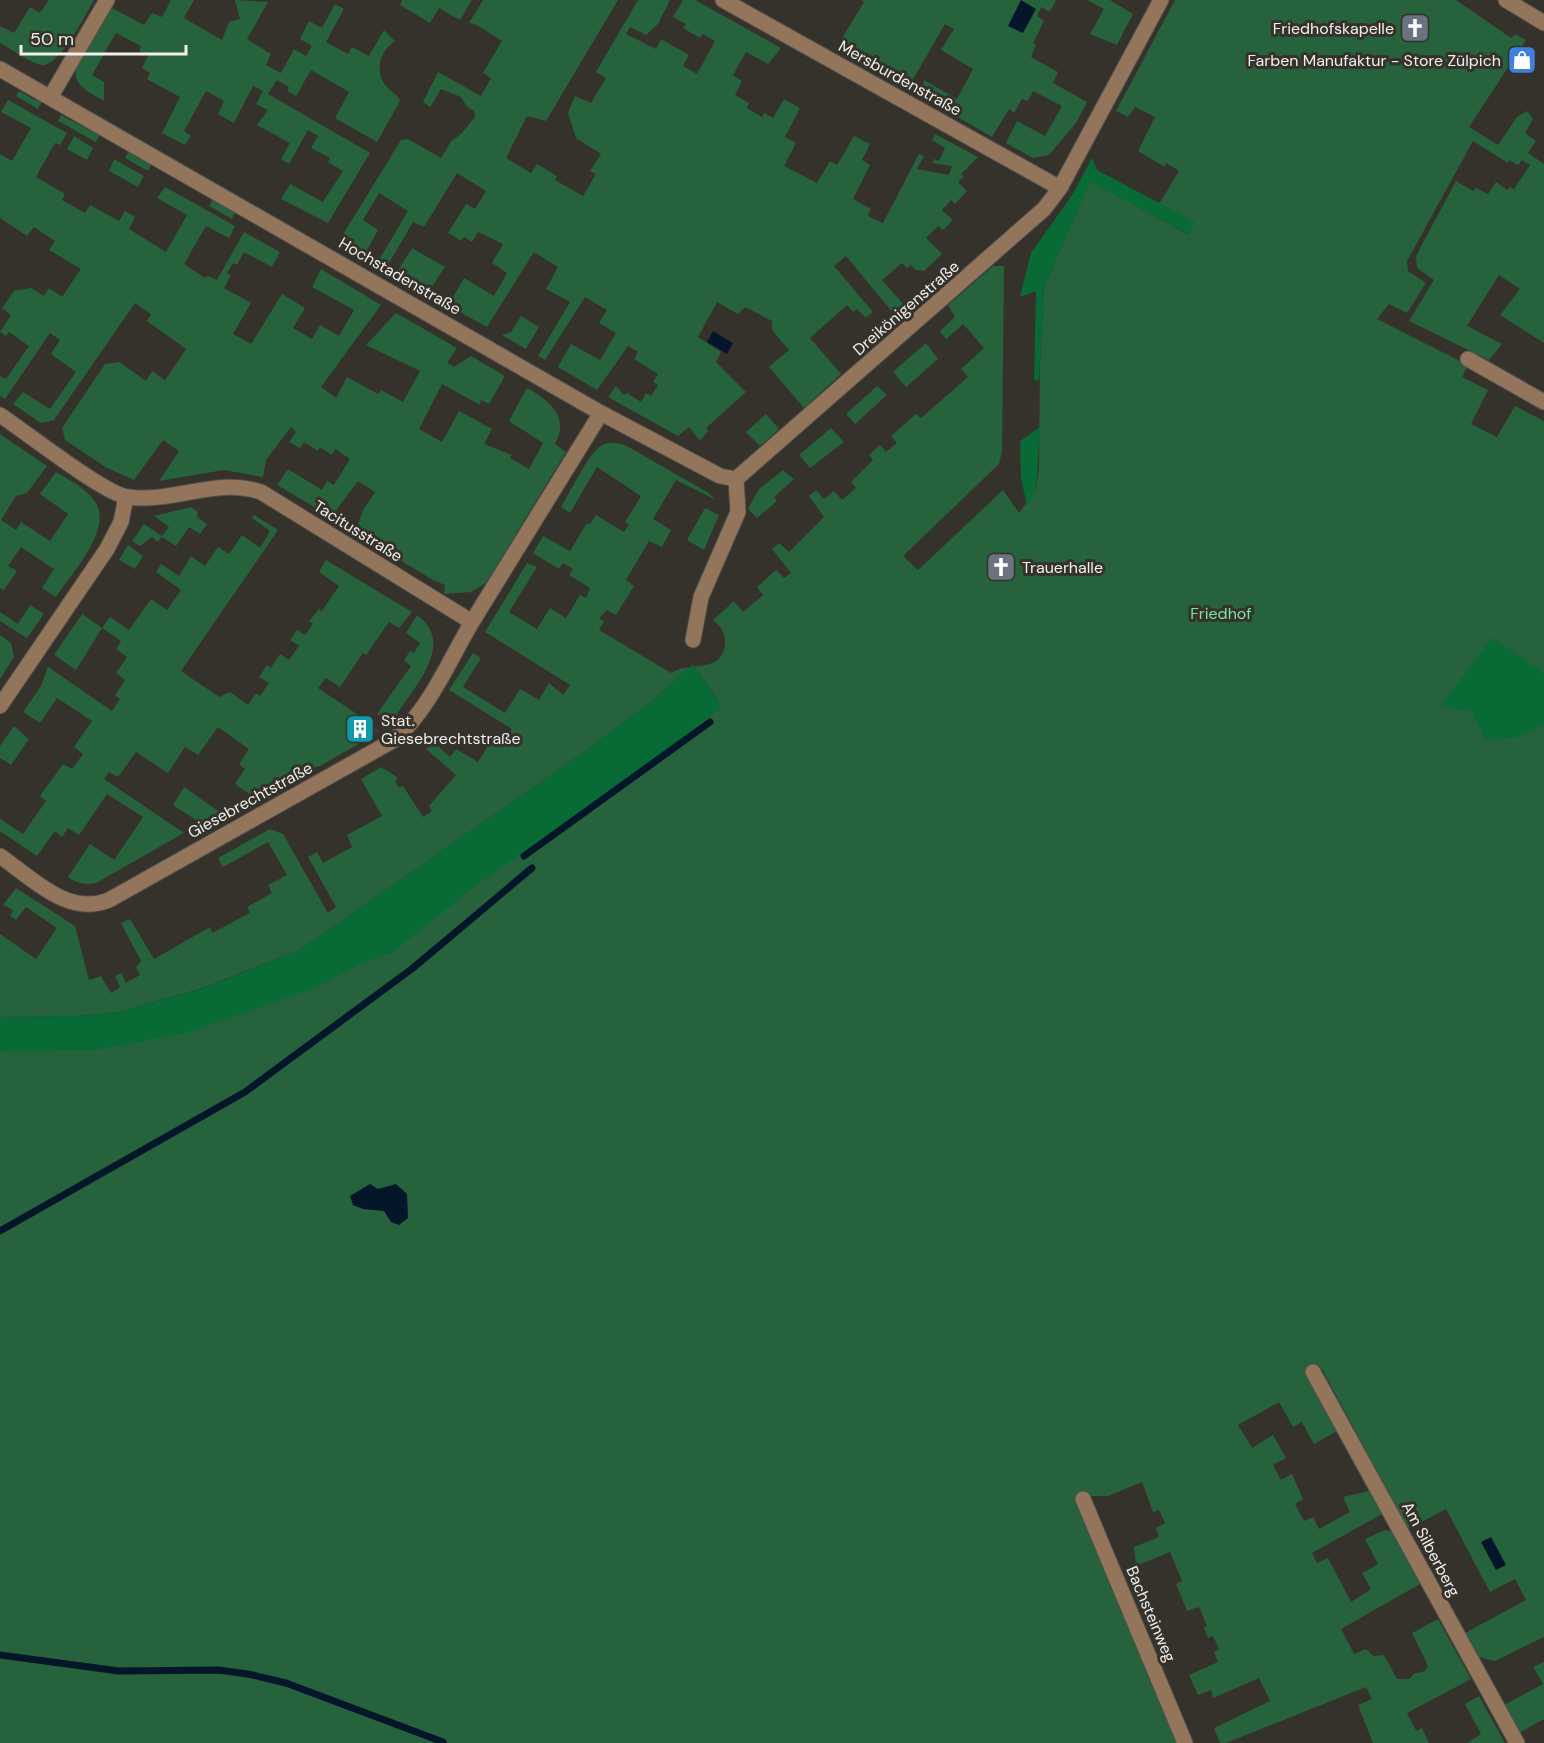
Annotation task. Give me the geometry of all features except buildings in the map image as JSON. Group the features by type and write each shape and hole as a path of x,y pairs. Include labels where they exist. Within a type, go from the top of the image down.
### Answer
{"street":[{"path":"51,96 107,0"},
{"name":"Mersburdenstraße","path":"723,0 1060,188"},
{"name":"Dreikönigenstraße","path":"736,478 1034,221 1060,188 1161,0"},
{"path":"1506,0 1544,22"},
{"name":"Hochstadenstraße","path":"0,69 51,96 601,413 720,476 736,478"},
{"path":"1468,359 1544,402"},
{"path":"472,622 601,413"},
{"name":"Tacitusstraße","path":"0,415 103,486 126,497 153,496 231,485 261,492 472,622"},
{"path":"693,640 701,597 738,512 736,478"},
{"path":"0,706 107,549 121,522 126,497"},
{"name":"Giesebrechtstraße","path":"0,856 74,904 99,904 109,900 394,740 407,729 425,703 472,622"},
{"name":"Am Silberberg","path":"1313,1372 1516,1743"},
{"name":"Bachsteinweg","path":"1083,1499 1185,1743"}],"shaded area":[{"path":"359,717 380,731 362,742 349,733"}],"green space":[{"path":"49,0 94,0 64,49 56,58 42,65 26,59 0,43 0,26 14,33 30,7 40,13"},
{"path":"171,0 194,0 184,18 222,40 229,22 240,19 235,0 268,2 247,39 271,54 266,65 281,73 294,49 306,56 312,46 300,39 309,21 322,28 335,4 344,9 326,42 348,54 352,47 369,56 384,30 395,41 382,56 380,69 383,81 400,101 377,142 335,118 349,92 311,70 296,96 287,91 289,87 277,80 268,94 370,153 328,223 281,199 290,184 323,202 343,171 328,162 330,158 311,148 318,136 308,130 289,164 281,159 290,143 257,125 268,110 256,104 263,91 253,86 234,123 218,114 224,101 206,91 184,131 191,136 185,145 162,133 180,97 147,79 150,73 142,68 148,56 139,51 141,46 116,33 92,75 104,82 104,101 84,88 78,81 76,70 79,61 112,8 144,25 152,13 162,17"},
{"path":"402,0 472,0 460,20 439,8 430,23 400,5"},
{"path":"483,0 618,0 546,121 527,116 506,158 531,173 537,164 557,176 555,180 583,196 596,174 590,171 601,154 576,138 568,113 575,96 591,103 606,78 596,72 638,0 670,0 658,24 646,35 630,27 626,34 656,49 661,39 689,55 683,66 697,74 715,41 703,34 700,38 683,28 686,24 673,17 683,0 695,0 781,48 768,64 746,52 733,75 742,81 735,95 749,103 747,108 762,117 764,113 773,118 784,99 800,108 785,137 796,143 784,166 817,183 830,161 837,165 854,136 870,144 862,160 870,165 853,199 871,209 868,216 883,223 919,154 924,156 917,169 949,175 952,166 932,163 934,159 939,161 945,148 932,140 935,134 978,157 961,174 964,177 958,182 967,191 955,204 951,200 942,210 953,220 943,230 938,226 926,238 942,254 924,271 916,270 911,265 907,268 902,263 882,280 904,305 893,313 846,256 834,266 873,312 866,318 857,309 853,312 847,305 810,338 841,374 804,408 769,367 789,350 772,330 772,321 745,307 738,314 717,302 698,337 721,352 716,362 746,392 706,428 708,431 700,441 689,427 678,436 608,397 616,386 624,395 627,393 641,402 646,393 651,396 658,385 653,382 658,374 634,359 638,352 628,346 597,390 558,367 571,344 600,360 616,333 599,323 607,310 585,297 545,360 538,356 570,302 546,289 558,267 534,252 487,327 451,307 452,299 464,278 494,296 507,273 492,263 503,244 478,232 472,242 464,237 461,241 448,233 466,204 475,209 486,191 457,173 424,227 413,222 385,270 376,265 408,211 379,193 363,220 378,230 363,257 346,248 342,236 401,140 408,139 441,158 452,140 460,135 475,117 474,111 467,107 461,97 441,89 430,107 423,102 438,72 481,96 491,78 483,73 502,41 477,25 469,23"},
{"path":"862,0 1056,0 1050,12 1041,7 1037,16 1044,21 1033,43 1036,45 1031,57 1058,72 1053,83 1087,102 1076,123 1049,155 1033,158 1006,143 1017,121 1045,136 1062,106 1033,91 1028,101 1022,99 1014,113 1009,109 992,137 920,95 924,80 957,99 973,69 941,50 954,29 945,24 908,88 836,48 864,2"},
{"path":"1087,0 1110,0 1133,14 1117,45 1090,34 1104,9"},
{"name":"Friedhof","path":"1175,0 1456,0 1511,38 1515,34 1526,40 1469,127 1498,145 1517,117 1527,111 1533,119 1525,133 1536,141 1528,153 1544,164 1544,343 1500,315 1520,289 1499,275 1467,326 1502,344 1489,360 1409,321 1434,280 1417,268 1416,256 1456,181 1473,191 1476,188 1488,194 1496,182 1507,190 1510,187 1514,189 1530,165 1522,160 1518,165 1509,160 1508,163 1473,141 1407,261 1408,271 1426,283 1407,313 1389,304 1377,319 1468,365 1462,377 1488,390 1471,424 1497,437 1515,406 1544,421 1544,1637 1495,1661 1478,1657 1465,1633 1526,1600 1515,1579 1490,1592 1446,1509 1408,1529 1322,1369 1307,1377 1337,1431 1314,1444 1302,1422 1293,1427 1279,1402 1238,1425 1252,1448 1273,1435 1286,1458 1273,1465 1281,1480 1292,1474 1303,1499 1295,1504 1304,1521 1313,1517 1319,1529 1350,1512 1343,1497 1369,1491 1382,1514 1312,1553 1317,1563 1328,1558 1351,1602 1371,1589 1362,1573 1378,1564 1365,1539 1385,1530 1391,1531 1420,1584 1341,1629 1354,1654 1366,1649 1373,1656 1384,1655 1397,1679 1410,1679 1413,1674 1425,1671 1428,1666 1412,1633 1438,1619 1471,1679 1407,1713 1416,1731 1422,1728 1429,1743 1373,1743 1358,1705 1372,1699 1366,1687 1226,1743 1220,1743 1214,1728 1270,1701 1259,1678 1213,1698 1211,1690 1198,1695 1189,1675 1218,1662 1214,1652 1219,1649 1213,1636 1208,1638 1204,1628 1207,1626 1199,1607 1187,1611 1176,1584 1182,1581 1170,1552 1136,1566 1134,1547 1159,1537 1156,1528 1165,1523 1159,1510 1153,1512 1142,1482 1108,1496 1088,1496 1076,1502 1178,1743 0,1743 0,1035 272,995 719,702 694,667 711,663 722,654 725,645 724,634 713,620 734,601 743,612 763,595 757,587 776,570 784,578 791,573 772,549 779,543 789,552 824,517 809,496 816,490 824,499 834,491 842,500 856,488 851,482 873,460 869,455 880,445 886,452 897,443 891,436 916,414 921,418 968,377 961,369 984,348 963,324 946,339 940,331 955,317 948,305 993,266 1004,266 1002,452 999,464 903,556 918,570 1003,490 1019,513 1036,490 1039,468 1040,363 1044,287 1090,181 1188,234 1194,223 1159,204 1179,171 1166,163 1165,167 1138,151 1155,117 1135,107 1128,117 1116,111"},
{"path":"19,91 35,100 38,94 44,97 38,109 16,96"},
{"path":"8,100 67,133 60,145 55,143 36,177 65,194 62,200 85,213 90,205 119,221 125,211 135,217 129,229 166,252 187,215 157,198 165,187 235,226 229,238 206,226 184,264 205,278 208,276 217,280 244,232 280,252 272,267 244,252 237,265 233,263 227,273 231,275 224,288 251,303 233,334 251,344 282,294 305,308 293,328 312,339 320,325 339,336 354,310 312,287 321,269 381,305 321,387 336,398 347,377 378,394 381,390 403,402 420,371 366,345 396,313 457,348 447,363 454,367 471,356 505,376 489,404 481,400 480,405 442,384 419,429 442,442 459,411 492,429 484,444 512,455 510,458 529,469 543,443 509,421 527,388 550,404 559,418 560,426 555,444 566,452 486,583 471,592 444,594 445,585 355,533 363,510 375,492 358,481 331,517 277,485 288,469 322,490 327,481 334,485 350,459 335,449 332,455 320,447 318,451 304,442 300,448 289,442 296,432 291,427 266,460 263,477 224,470 159,481 179,451 163,440 134,480 107,468 65,440 62,428 105,364 119,362 146,381 152,371 165,380 186,349 147,321 151,314 135,303 54,420 41,423 13,404 23,392 50,409 76,372 51,354 60,340 50,333 5,399 0,396 0,376 6,379 29,346 9,332 6,336 0,332 11,315 2,308 14,291 31,288 44,296 49,288 62,297 81,269 49,250 55,241 34,227 27,236 0,218 0,154 12,161 31,128 1,112"},
{"path":"61,115 93,132 97,127 102,130 96,142 58,121"},
{"path":"74,136 93,148 87,160 67,149"},
{"path":"132,146 137,149 135,155 151,165 148,171 125,158"},
{"path":"1092,158 1097,170 1195,222 1189,234 1090,182 1044,287 1039,380 1034,380 1036,291 1020,297 1031,253 1072,195"},
{"path":"114,159 144,176 138,187 109,171"},
{"path":"215,194 221,197 218,203 235,213 232,219 209,206"},
{"path":"412,248 445,267 427,294 395,275"},
{"path":"521,316 539,327 526,349 502,335 511,332"},
{"path":"926,343 938,359 906,387 893,372"},
{"path":"877,386 887,395 855,424 846,414"},
{"path":"766,414 779,429 760,446 746,432"},
{"path":"1040,427 1036,490 1027,505 1021,479 1020,441"},
{"path":"831,428 844,442 810,468 799,455"},
{"path":"0,434 47,466 27,493 16,496 1,520 16,530 21,522 50,541 68,514 40,494 56,472 83,489 96,503 99,526 94,539 88,552 56,597 42,588 54,569 21,547 8,566 17,571 4,590 0,588"},
{"path":"613,443 625,445 707,492 716,500 676,480 653,519 671,530 662,547 649,541 626,580 634,586 616,615 607,610 599,618 604,622 599,630 671,673 691,667 646,706 584,752 300,950 203,988 119,1012 79,1016 0,1017 0,934 36,959 57,928 26,907 16,920 10,916 13,910 3,905 16,888 75,926 89,980 101,976 111,993 120,987 115,976 121,973 126,983 140,975 136,967 141,961 121,923 130,919 154,959 210,927 212,933 250,913 247,907 272,893 268,885 287,875 268,842 223,867 218,858 270,829 283,834 328,913 336,907 308,857 317,852 323,863 352,847 347,835 382,816 361,779 381,767 397,777 395,781 399,788 403,786 423,817 432,811 429,806 456,775 426,749 434,742 450,757 456,749 478,762 496,733 506,737 512,729 449,690 473,653 481,658 463,687 505,713 520,689 539,700 549,683 563,695 570,685 485,632 527,563 537,567 509,612 537,629 550,608 566,618 580,595 586,598 590,588 569,575 573,569 563,563 559,569 533,553 543,536 570,551 587,523 590,524 596,515 624,532 629,524 625,522 641,496 597,467 570,513 561,507 591,457 602,445"},
{"path":"783,470 794,479 774,497 777,501 757,518 748,509 759,489"},
{"path":"191,507 198,512 197,517 207,524 200,534 189,527 176,546 162,537 158,542 152,537 140,546 132,541 144,524 162,536 169,527 154,516"},
{"path":"705,508 719,515 704,550 687,540"},
{"path":"254,515 278,530 181,671 219,697 230,692 248,705 256,693 260,696 269,683 259,677 267,665 271,668 280,654 289,660 299,646 290,640 297,630 305,635 313,624 309,621 319,609 322,611 339,586 319,572 326,560 412,612 399,628 389,622 366,655 363,653 340,687 326,678 318,688 360,716 349,733 362,742 320,766 295,772 252,796 235,784 245,769 239,764 249,749 218,727 198,755 185,747 168,773 136,752 118,777 109,772 104,779 184,833 96,883 85,884 68,877 90,844 114,860 143,817 107,794 79,835 68,828 62,837 55,831 37,856 0,831 0,819 23,834 46,801 40,796 63,764 72,769 83,754 74,747 92,721 57,698 40,723 23,712 41,686 48,667 112,711 120,699 115,695 125,680 116,673 127,657 116,649 121,641 102,628 110,617 129,630 151,599 167,610 181,590 156,572 161,564 179,576 191,556 205,566 218,547 229,554 242,535 260,548 270,531 252,518"},
{"path":"128,545 143,556 135,569 119,560"},
{"path":"30,605 44,614 27,638 0,621 0,612 18,624"},
{"path":"82,614 102,628 76,670 54,655"},
{"path":"417,615 428,626 433,638 433,651 422,678 397,714 393,719 384,720 377,714 411,666 404,660 410,651 414,653 420,643 406,633"},
{"path":"0,635 11,643 14,657 0,679"},
{"path":"1492,637 1544,673 1544,725 1518,737 1486,740 1471,711 1441,706"},
{"path":"693,665 722,707 634,774 474,887 393,952 358,965 315,988 190,1032 96,1050 0,1052 0,1017 79,1016 119,1012 204,988 300,950 584,752 646,706"},
{"path":"14,726 29,739 11,765 0,758 0,746"},
{"path":"184,787 221,813 202,824 173,805"},
{"path":"1544,1662 1544,1719 1519,1733 1504,1705 1543,1684 1533,1667"},
{"path":"1479,1696 1505,1743 1467,1743 1481,1734 1465,1704"}],"water":[{"path":"1021,0 1036,9 1023,33 1008,26"},
{"path":"713,331 733,343 727,354 707,342"},
{"path":"370,1184 378,1189 396,1184 407,1194 408,1218 399,1225 391,1222 384,1211 363,1209 353,1205 350,1196"},
{"path":"1491,1537 1506,1565 1496,1570 1481,1542"}],"waterway":[{"path":"524,856 710,722"},
{"path":"0,1231 245,1092 413,968 532,868"},
{"path":"0,1655 119,1671 218,1670 248,1674 286,1683 443,1742"}],"place":[{"name":"Friedhofskapelle","path":"1415,28"},
{"name":"Farben Manufaktur - Store Zülpich","path":"1522,60"},
{"name":"Trauerhalle","path":"1001,567"},
{"name":"Stat. Giesebrechtstraße","path":"360,729"}]}
